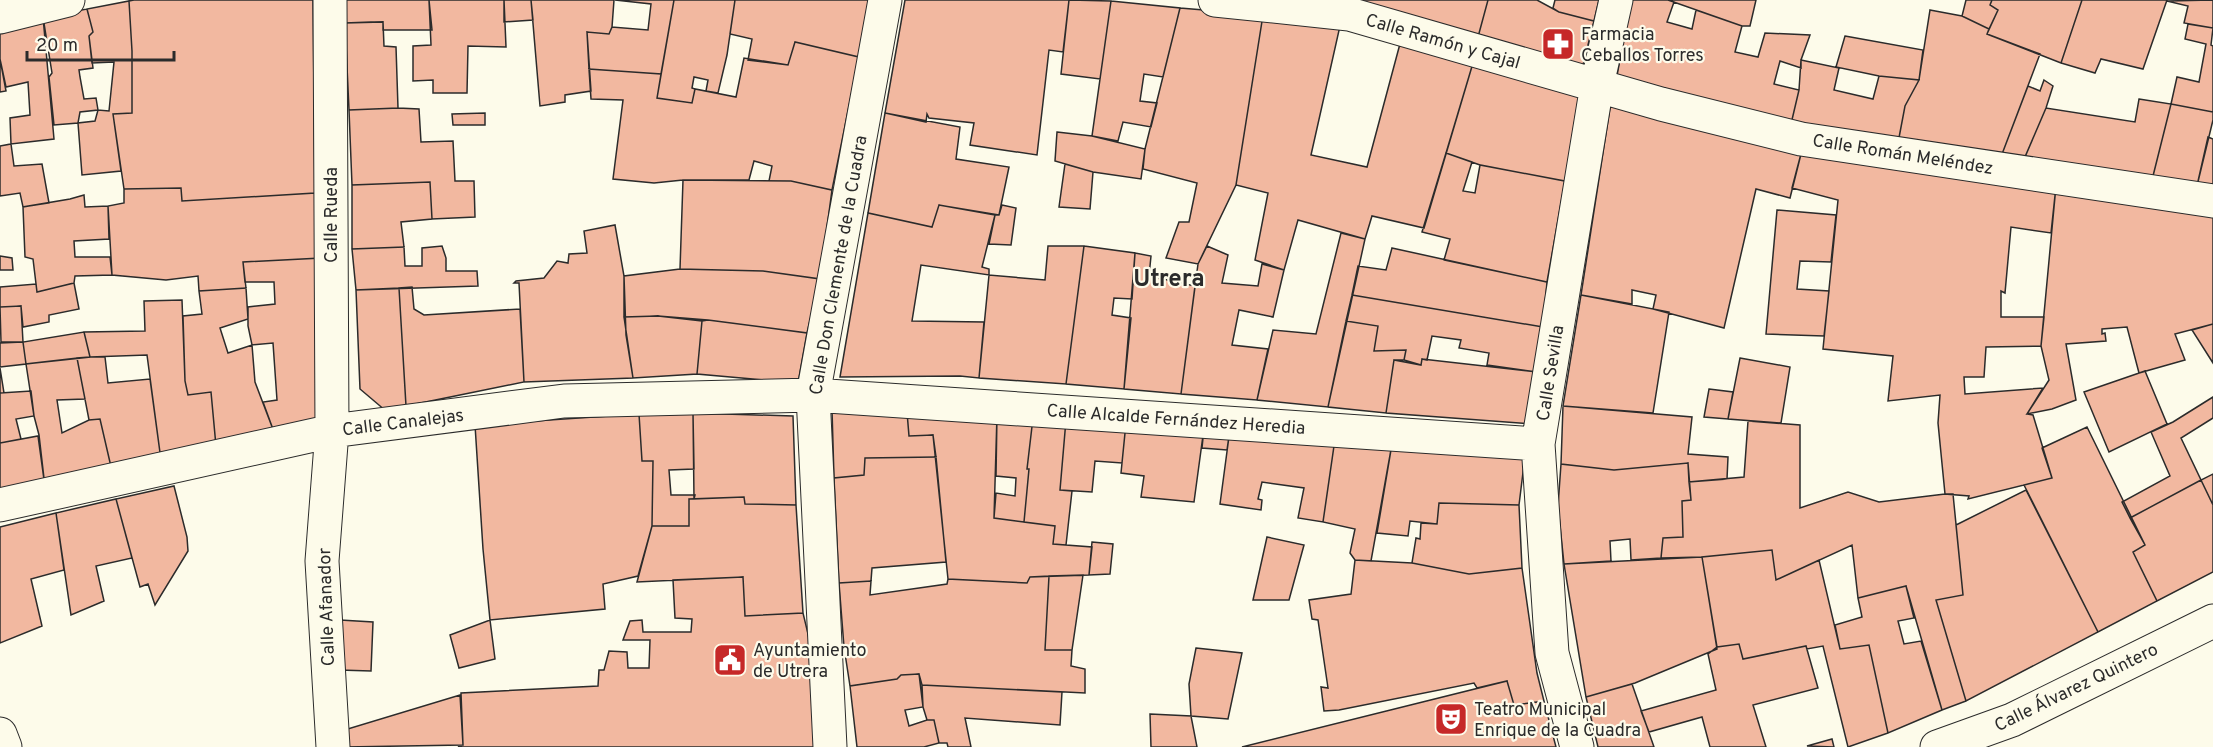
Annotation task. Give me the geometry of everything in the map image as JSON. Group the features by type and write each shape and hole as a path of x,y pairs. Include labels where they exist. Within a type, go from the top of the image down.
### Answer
{"street":[{"path":"0,17 68,0"},
{"name":"Calle Rueda","path":"330,0 332,431"},
{"name":"Calle Don Clemente de la Cuadra","path":"830,747 813,395 885,0"},
{"name":"Calle Ramón y Cajal","path":"1215,0 1349,14 1597,86"},
{"name":"Calle Sevilla","path":"1577,747 1551,653 1538,444 1597,86 1616,0"},
{"name":"Calle Román Meléndez","path":"1597,86 1801,138 2213,201"},
{"name":"Calle Canalejas","path":"0,505 332,431 564,401 813,395"},
{"name":"Calle Alcalde Fernández Heredia","path":"813,395 1538,444"},
{"name":"Calle Afanador","path":"332,431 322,561 333,747"},
{"name":"Calle Álvarez Quintero","path":"1937,747 2012,720 2213,621"},
{"path":"0,734 5,747"}],"building":[{"path":"313,0 315,193 182,201 181,188 124,189 113,114 132,113 129,1"},
{"path":"345,0 429,0 432,30 383,30 383,22 345,23"},
{"path":"429,0 504,0 506,47 468,46 467,93 433,93 433,80 413,81 413,46 431,45"},
{"path":"504,0 531,0 533,20 504,22"},
{"path":"531,0 614,0 612,27 609,34 587,32 591,91 565,95 565,102 540,106"},
{"path":"615,0 674,0 661,74 589,69 587,32 609,34 612,27 648,30 651,4"},
{"path":"674,0 735,0 727,55 718,93 706,91 708,80 694,77 692,88 695,89 692,103 657,98"},
{"path":"735,0 871,0 859,57 795,42 788,65 748,60 752,39 730,34"},
{"path":"905,0 1069,0 1063,52 1049,50 1037,155 970,145 974,123 929,118 927,114 926,122 885,113"},
{"path":"1069,0 1111,1 1100,79 1061,74"},
{"path":"1348,0 1488,0 1478,37"},
{"path":"1488,0 1537,0 1559,12 1594,21 1581,73 1478,37"},
{"path":"1555,0 1599,0 1594,21 1559,12 1553,8"},
{"path":"1631,0 1674,2 1667,22 1692,29 1696,10 1742,26 1735,52 1758,57 1765,33 1810,35 1801,60 1801,68 1780,61 1774,84 1799,90 1791,124 1616,81"},
{"path":"1668,0 1756,0 1750,26 1742,26"},
{"path":"1966,0 1992,0 1990,5 1998,10 1989,29 1962,16"},
{"path":"1992,0 2082,0 2061,63 1987,34 1998,10 1990,5"},
{"path":"2082,0 2167,0 2143,69 2101,59 2095,73 2061,63"},
{"path":"2213,0 2213,28 2184,23 2188,6 2167,1"},
{"path":"129,1 132,113 113,114 121,171 82,175 78,123 95,121 98,110 109,111 114,62 92,63 89,36 93,32 87,9"},
{"path":"1111,1 1180,8 1163,77 1144,74 1140,101 1157,103 1151,127 1123,122 1118,141 1092,136"},
{"path":"1180,8 1263,15 1236,185 1198,264 1166,258 1179,222 1189,222 1197,183 1143,169 1145,149"},
{"path":"87,9 93,32 89,36 93,68 79,70 84,99 96,98 98,110 80,112 78,123 54,125 49,77 52,73 43,17"},
{"path":"1930,10 1962,16 1989,29 1987,34 2040,54 1999,162 1898,143 1905,106 1919,80"},
{"path":"1263,15 1340,26 1311,155 1367,167 1401,40 1473,63 1424,228 1372,216 1365,239 1298,220 1284,270 1255,260 1268,193 1236,185"},
{"path":"43,17 54,139 11,144 10,118 30,115 28,82 6,87 0,59 0,30"},
{"path":"383,22 384,46 396,47 398,108 349,110 345,23"},
{"path":"2188,24 2213,28 2211,45 2213,46 2213,112 2171,104 2177,77 2199,82 2206,44 2185,39"},
{"path":"1845,36 1923,50 1919,80 1879,76 1836,67"},
{"path":"795,42 859,57 832,190 791,181 769,181 772,166 754,161 749,180 683,180 654,183 613,179 623,100 591,99 589,69 661,74 657,98 692,103 695,89 736,97 744,58 788,65"},
{"path":"0,59 6,91 0,92"},
{"path":"1801,60 1839,68 1834,90 1873,99 1879,76 1919,80 1905,106 1898,143 1791,124 1799,90"},
{"path":"1473,63 1579,95 1565,181 1480,165 1446,153"},
{"path":"2044,80 2053,86 2022,164 1999,162 2028,86 2040,91"},
{"path":"2139,99 2171,104 2151,184 2022,164 2046,108 2135,122"},
{"path":"1611,101 1803,146 1790,198 1756,189 1724,328 1653,309 1656,295 1632,290 1632,304 1581,295"},
{"path":"2171,104 2213,112 2196,190 2151,184"},
{"path":"419,109 421,142 453,141 455,181 474,181 475,217 432,219 430,182 352,185 349,110"},
{"path":"485,113 485,125 453,125 452,114"},
{"path":"885,113 960,127 956,159 1009,167 999,215 939,205 932,227 868,213"},
{"path":"1057,132 1092,136 1145,149 1141,179 1093,172 1055,161"},
{"path":"2208,137 2213,139 2213,191 2196,190"},
{"path":"11,144 14,166 42,164 49,203 23,207 20,193 0,196 0,146"},
{"path":"1803,146 2056,186 2051,233 2011,227 2005,293 2001,291 2001,317 2044,317 2041,346 1986,347 1984,377 1964,377 1965,394 2043,388 2027,414 2033,415 2052,478 1968,499 1969,496 1945,494 1938,423 1940,395 1888,401 1893,356 1823,349 1838,200 1792,188"},
{"path":"1446,153 1472,162 1463,191 1475,193 1480,165 1565,181 1547,282 1444,260 1450,239 1422,232"},
{"path":"1065,164 1093,172 1090,209 1059,207"},
{"path":"683,180 791,181 832,190 820,279 763,271 680,269"},
{"path":"430,182 432,219 401,222 404,247 352,249 352,185"},
{"path":"2056,186 2213,215 2213,324 2175,334 2185,360 2139,373 2127,327 2102,329 2106,341 2066,344 2076,400 2052,409 2027,414 2049,380 2041,346"},
{"path":"181,188 182,201 315,193 321,258 243,262 246,288 199,291 198,276 166,280 112,275 108,206 124,203 124,189"},
{"path":"84,195 85,207 108,206 109,239 74,241 75,257 110,257 112,275 75,276 74,283 37,292 33,259 25,257 23,207"},
{"path":"939,205 995,215 982,267 989,269 989,275 921,265 912,321 984,322 979,378 960,376 840,377 868,213 932,227"},
{"path":"1002,205 1016,208 1011,245 989,244 995,215 999,215"},
{"path":"1777,210 1836,215 1831,262 1800,261 1797,289 1829,291 1824,336 1766,334"},
{"path":"615,225 624,276 626,335 633,378 524,382 519,283 514,283 544,278 557,261 568,263 569,254 587,253 584,231"},
{"path":"1341,233 1365,239 1328,407 1257,400 1273,330 1316,334"},
{"path":"442,246 446,258 446,271 477,271 478,286 356,290 352,249 404,247 405,266 422,266 422,248"},
{"path":"1048,246 1084,246 1066,384 979,378 989,275 1045,280"},
{"path":"1084,246 1135,253 1132,299 1114,298 1112,315 1131,318 1124,389 1066,384"},
{"path":"1207,246 1228,255 1222,283 1258,286 1262,264 1284,270 1273,317 1239,310 1232,345 1268,349 1257,400 1181,394 1198,264"},
{"path":"1392,248 1547,282 1543,327 1352,295 1358,266 1386,270"},
{"path":"1135,253 1151,256 1149,276 1195,286 1181,394 1124,389"},
{"path":"0,256 12,258 13,270 0,270"},
{"path":"321,258 325,422 274,432 263,402 277,400 273,343 252,345 248,326 248,307 275,304 274,282 245,282 243,262"},
{"path":"680,269 763,271 820,279 807,333 708,320 658,316 624,317 624,276"},
{"path":"74,283 79,309 49,315 49,322 23,327 21,306 0,307 0,287 36,284 37,292"},
{"path":"412,287 414,309 424,315 520,309 524,382 406,406 399,288"},
{"path":"246,288 248,319 220,328 228,353 252,345 255,382 274,432 216,446 211,392 188,395 185,381 183,316 202,314 199,291"},
{"path":"399,288 406,406 386,411 360,389 356,290"},
{"path":"1352,295 1543,327 1537,372 1487,365 1489,353 1459,348 1461,340 1432,336 1427,360 1422,359 1421,365 1404,360 1406,350 1374,351 1378,326 1346,321"},
{"path":"1581,295 1669,312 1653,413 1563,406"},
{"path":"182,300 185,381 188,395 211,392 216,446 161,460 147,355 90,357 84,332 145,331 144,301"},
{"path":"21,306 23,342 1,342 0,307"},
{"path":"658,316 702,321 697,374 633,378 624,317"},
{"path":"702,321 807,333 798,383 697,374"},
{"path":"1346,321 1378,326 1374,351 1406,350 1404,360 1394,360 1386,413 1328,407"},
{"path":"2213,324 2213,363 2192,330"},
{"path":"84,332 90,357 26,364 23,342"},
{"path":"23,342 26,364 0,367 0,343"},
{"path":"105,357 108,383 150,379 161,460 112,471 100,419 89,420 77,358"},
{"path":"77,358 85,399 57,400 62,433 89,420 100,419 112,471 45,487 39,435 26,364"},
{"path":"1740,358 1790,367 1781,423 1728,419"},
{"path":"1422,359 1537,372 1532,424 1386,413 1394,360 1421,365"},
{"path":"0,368 4,393 0,393"},
{"path":"2145,371 2167,424 2109,452 2084,392"},
{"path":"1709,389 1733,392 1728,419 1704,417"},
{"path":"31,391 34,416 16,419 21,439 0,443 0,393"},
{"path":"2213,397 2213,418 2181,438 2201,480 2130,518 2122,502 2170,476 2151,432 2173,422"},
{"path":"1563,406 1692,417 1688,454 1728,457 1727,479 1689,482 1688,463 1614,470 1561,464"},
{"path":"832,410 907,412 909,436 933,435 936,457 865,458 864,475 834,478"},
{"path":"907,412 997,415 994,518 1055,526 1053,544 1092,547 1089,575 1030,577 1027,583 948,579 933,435 909,436"},
{"path":"693,413 793,416 796,505 745,504 744,497 694,499"},
{"path":"693,413 694,469 669,470 671,495 695,495 694,499 689,499 689,526 652,526 653,461 642,461 639,414"},
{"path":"639,414 642,461 653,461 652,526 638,576 603,584 605,609 490,620 475,425"},
{"path":"997,415 1033,418 1024,522 994,518 996,493 1015,496 1016,478 996,476"},
{"path":"1033,418 1066,420 1060,490 1072,491 1066,545 1053,544 1055,526 1024,522"},
{"path":"1066,420 1126,423 1122,463 1095,461 1092,492 1060,490"},
{"path":"1748,421 1800,425 1800,508 1848,492 1879,502 1953,494 1963,595 1936,600 1966,701 1942,710 1906,586 1858,598 1852,545 1776,580 1772,550 1702,557 1661,558 1663,538 1683,537 1682,501 1691,500 1689,482 1744,477"},
{"path":"1126,423 1204,428 1194,502 1141,497 1144,476 1121,473"},
{"path":"2087,427 2145,545 2133,552 2157,601 2098,632 2024,485 2052,478 2042,448"},
{"path":"1204,428 1230,429 1227,450 1202,448"},
{"path":"1230,429 1335,439 1323,522 1298,518 1304,488 1262,482 1258,499 1262,500 1261,510 1220,504"},
{"path":"38,436 45,487 0,496 0,443"},
{"path":"1335,439 1392,444 1371,561 1355,560 1350,553 1355,529 1323,522"},
{"path":"1392,444 1525,456 1519,505 1439,503 1437,524 1410,521 1408,536 1377,533"},
{"path":"936,457 946,562 872,568 871,581 839,583 834,478 864,475 865,458"},
{"path":"1688,463 1691,500 1682,501 1683,537 1663,538 1661,558 1631,560 1630,539 1610,541 1611,561 1564,564 1558,506 1561,464 1614,470"},
{"path":"2213,474 2213,505 2201,480"},
{"path":"2201,480 2213,505 2213,572 2157,601 2133,552 2145,545 2130,518"},
{"path":"174,486 187,537 188,551 155,605 148,584 140,587 116,499"},
{"path":"2026,490 2098,632 1966,701 1936,600 1963,595 1956,525"},
{"path":"744,497 745,504 796,505 803,613 745,616 743,577 637,582 652,526 689,526 689,499"},
{"path":"116,499 132,558 96,566 104,601 71,615 56,513"},
{"path":"1439,503 1519,505 1522,568 1469,574 1412,563 1416,538 1420,539 1421,523 1437,524"},
{"path":"56,513 64,570 31,579 42,626 0,643 0,527"},
{"path":"1267,537 1304,545 1289,600 1253,600"},
{"path":"1092,542 1113,544 1110,574 1089,575"},
{"path":"1772,550 1776,580 1819,560 1840,649 1869,645 1888,733 1848,747 1823,646 1807,649 1806,646 1743,659 1739,644 1717,647 1702,557"},
{"path":"1702,557 1717,649 1635,683 1586,697 1564,564"},
{"path":"1355,560 1412,563 1469,574 1522,568 1537,673 1544,701 1514,705 1507,681 1477,688 1474,683 1324,711 1321,687 1328,688 1318,620 1312,619 1309,600 1351,594"},
{"path":"1083,575 1072,650 1045,650 1049,576"},
{"path":"1049,576 1045,650 1072,650 1071,666 1085,669 1085,693 922,685 919,674 901,675 897,679 850,686 844,647 839,583 871,581 870,595 947,584 948,579 1027,583 1030,577"},
{"name":"Ayuntamiento de Utrera","path":"743,577 745,616 803,613 809,638 814,747 458,747 463,745 461,693 598,686 599,670 604,670 609,651 627,652 628,668 649,668 650,640 623,640 630,621 642,620 643,632 691,632 692,619 675,618 673,580"},
{"path":"1906,586 1914,618 1898,621 1904,644 1921,641 1942,710 1888,733 1869,645 1840,649 1835,625 1862,617 1858,598"},
{"path":"340,620 373,622 371,671 339,670"},
{"path":"490,620 495,659 459,668 450,635"},
{"path":"1739,644 1743,659 1806,646 1818,688 1753,705 1766,747 1710,747 1702,717 1649,732 1641,711 1716,690 1708,654 1717,647"},
{"path":"1196,648 1242,653 1228,719 1191,716 1189,684"},
{"path":"919,674 923,707 905,710 909,726 934,720 939,743 924,747 857,747 850,686 897,679 901,675"},
{"name":"Teatro Municipal Enrique de la Cuadra","path":"1507,681 1514,705 1544,701 1556,747 1242,747"},
{"path":"1632,684 1654,747 1598,747 1586,697"},
{"path":"922,685 1062,692 1060,725 965,718 971,747 948,747 947,743 939,743 934,720 927,720 923,707"},
{"path":"460,695 463,745 344,747 341,731"},
{"path":"1150,714 1191,716 1197,747 1151,747"},
{"path":"1832,739 1834,747 1807,746"}],"place":[{"name":"Farmacia Ceballos Torres","path":"1558,44"},
{"name":"Ayuntamiento de Utrera","path":"730,660"},
{"name":"Teatro Municipal Enrique de la Cuadra","path":"1451,719"}],"district":[{"name":"Utrera","path":"1169,278"}]}
